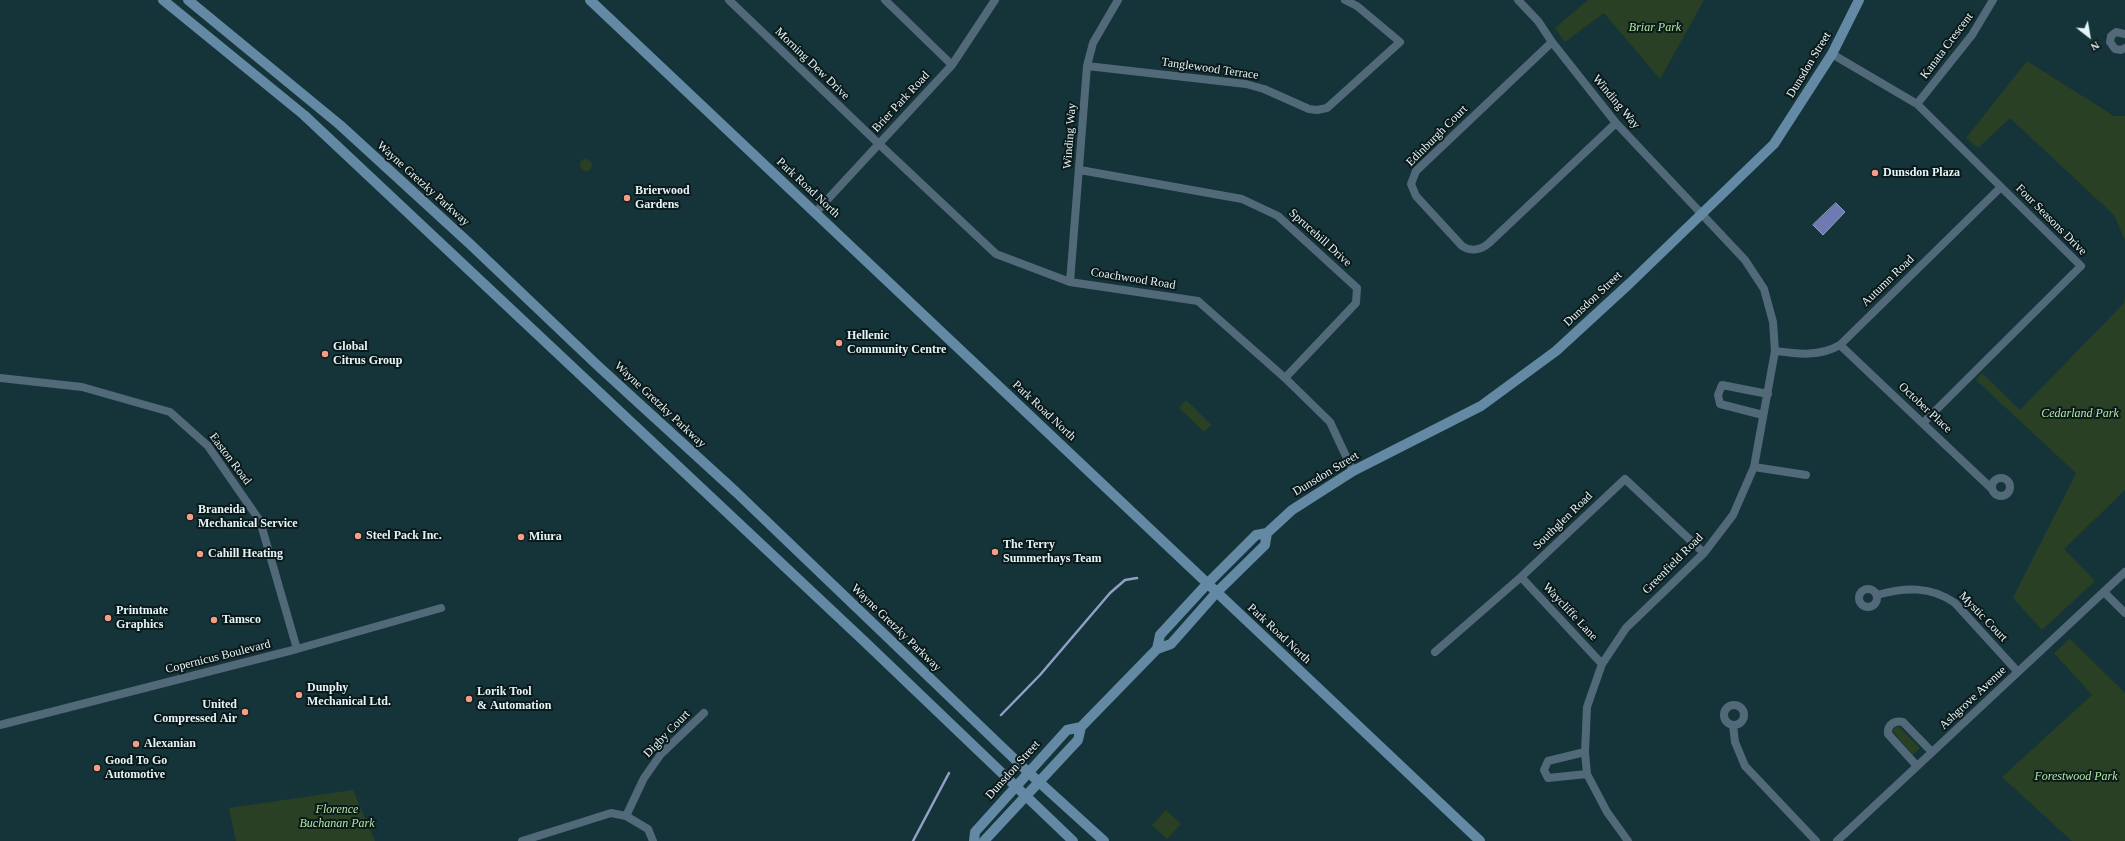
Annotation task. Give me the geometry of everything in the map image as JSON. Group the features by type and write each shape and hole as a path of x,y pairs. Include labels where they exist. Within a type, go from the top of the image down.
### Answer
{"main road":[{"path":"163,0 304,114 1073,841"},
{"name":"Wayne Gretzky Parkway","path":"188,0 340,125 470,244 597,365 736,492 1028,772 1104,841"},
{"name":"Park Road North","path":"590,0 1480,841"},
{"name":"Dunsdon Street","path":"1157,649 1160,636 1207,584 1256,535 1267,533 1292,510 1352,471 1481,406 1564,343 1774,144 1832,54 1859,0"},
{"name":"Dunsdon Street","path":"984,841 1078,740 1081,727 1157,649 1171,644 1216,593 1265,545 1267,533"},
{"name":"Dunsdon Street","path":"974,841 975,832 1067,730 1081,727"}],"street":[{"name":"Morning Dew Drive","path":"729,0 879,144"},
{"path":"885,0 952,65"},
{"name":"Brier Park Road","path":"815,213 952,65 995,0"},
{"name":"Winding Way","path":"1070,282 1080,170 1086,66 1093,43 1118,0"},
{"name":"Tanglewood Terrace","path":"1086,66 1246,84 1264,89 1309,109 1322,110 1327,108 1400,42 1357,6 1345,0"},
{"name":"Winding Way","path":"1518,0 1538,21 1552,42 1616,123 1702,213"},
{"name":"Kanata Crescent","path":"1917,104 1972,35 1993,0"},
{"path":"2125,24 2123,33 2113,34 2110,42 2115,50 2125,48"},
{"name":"Edinburgh Court","path":"1552,42 1416,171 1411,184 1416,196 1462,246 1471,250 1480,249 1489,243 1616,123"},
{"name":"Four Seasons Drive","path":"1832,54 1917,104 2081,266 1923,423"},
{"name":"Coachwood Road","path":"879,144 996,254 1070,282 1198,301 1285,378 1330,422 1352,471"},
{"name":"Sprucehill Drive","path":"1080,170 1242,198 1278,216 1357,288 1356,302 1285,378"},
{"name":"Autumn Road","path":"1775,351 1812,354 1823,353 1840,345 2001,187"},
{"name":"Greenfield Road","path":"1628,841 1607,812 1587,774 1584,752 1587,707 1602,664 1626,628 1704,553 1733,515 1754,467 1775,351 1773,322 1764,289 1745,260 1702,213"},
{"name":"October Place","path":"1840,345 1992,489"},
{"name":"Easton Road","path":"0,378 82,387 170,412 208,446 260,521 297,649"},
{"path":"1763,415 1720,404 1718,395 1722,385 1768,394"},
{"path":"1754,467 1806,475"},
{"name":"Southglen Road","path":"1435,652 1521,577 1625,478 1704,553"},
{"name":"Ashgrove Avenue","path":"1837,841 2125,572"},
{"name":"Waycliffe Lane","path":"1521,577 1602,664"},
{"name":"Mystic Court","path":"1877,595 1905,589 1916,589 1928,590 1946,597 1955,603 2018,672"},
{"path":"2104,592 2125,613"},
{"name":"Copernicus Boulevard","path":"0,725 297,649 441,608"},
{"name":"Digby Court","path":"626,816 644,778 661,754 704,713"},
{"path":"1917,766 1888,734 1888,729 1891,724 1897,721 1903,722 1932,752"},
{"path":"1733,725 1735,742 1745,766 1816,841"},
{"path":"1584,752 1548,761 1544,770 1548,778 1587,774"},
{"path":"522,841 611,813 626,816 648,829 653,841"}],"green space":[{"name":"Briar Park","path":"1588,0 1704,0 1660,79 1604,13 1565,42 1555,28"},
{"path":"2027,61 2114,116 2125,116 2125,240 2114,215 2010,118 1978,148 1966,138"},
{"path":"586,159 590,161 592,165 590,169 586,171 582,169 580,165 582,161"},
{"name":"Cedarland Park","path":"2125,295 2125,490 2064,549 2095,581 2042,630 2013,598 2076,473 1976,380 1982,373 2020,410 2124,303"},
{"path":"1186,400 1211,425 1204,432 1179,408"},
{"name":"Forestwood Park","path":"2070,639 2125,693 2125,841 2072,841 2002,777 2092,695 2054,653"},
{"path":"1895,726 1899,727 1920,748 1913,755 1893,732"},
{"name":"Florence Buchanan Park","path":"353,790 375,841 236,841 229,808"},
{"path":"1166,810 1181,824 1167,839 1152,825"}],"water":[{"path":"1836,203 1845,212 1823,235 1813,225"}],"waterway":[{"path":"1001,715 1040,675 1110,593 1125,580 1137,578"},
{"path":"913,841 949,773"}],"place":[{"name":"Dunsdon Plaza","path":"1875,173"},
{"name":"Brierwood Gardens","path":"627,198"},
{"name":"Hellenic Community Centre","path":"839,343"},
{"name":"Global Citrus Group","path":"325,354"},
{"name":"Braneida Mechanical Service","path":"190,517"},
{"name":"Steel Pack Inc.","path":"358,536"},
{"name":"Miura","path":"521,537"},
{"name":"The Terry Summerhays Team","path":"995,552"},
{"name":"Cahill Heating","path":"200,554"},
{"name":"Printmate Graphics","path":"108,618"},
{"name":"Tamsco","path":"214,620"},
{"name":"Dunphy Mechanical Ltd.","path":"299,695"},
{"name":"Lorik Tool & Automation","path":"469,699"},
{"name":"United Compressed Air","path":"245,712"},
{"name":"Alexanian","path":"136,744"},
{"name":"Good To Go Automotive","path":"97,768"}]}
